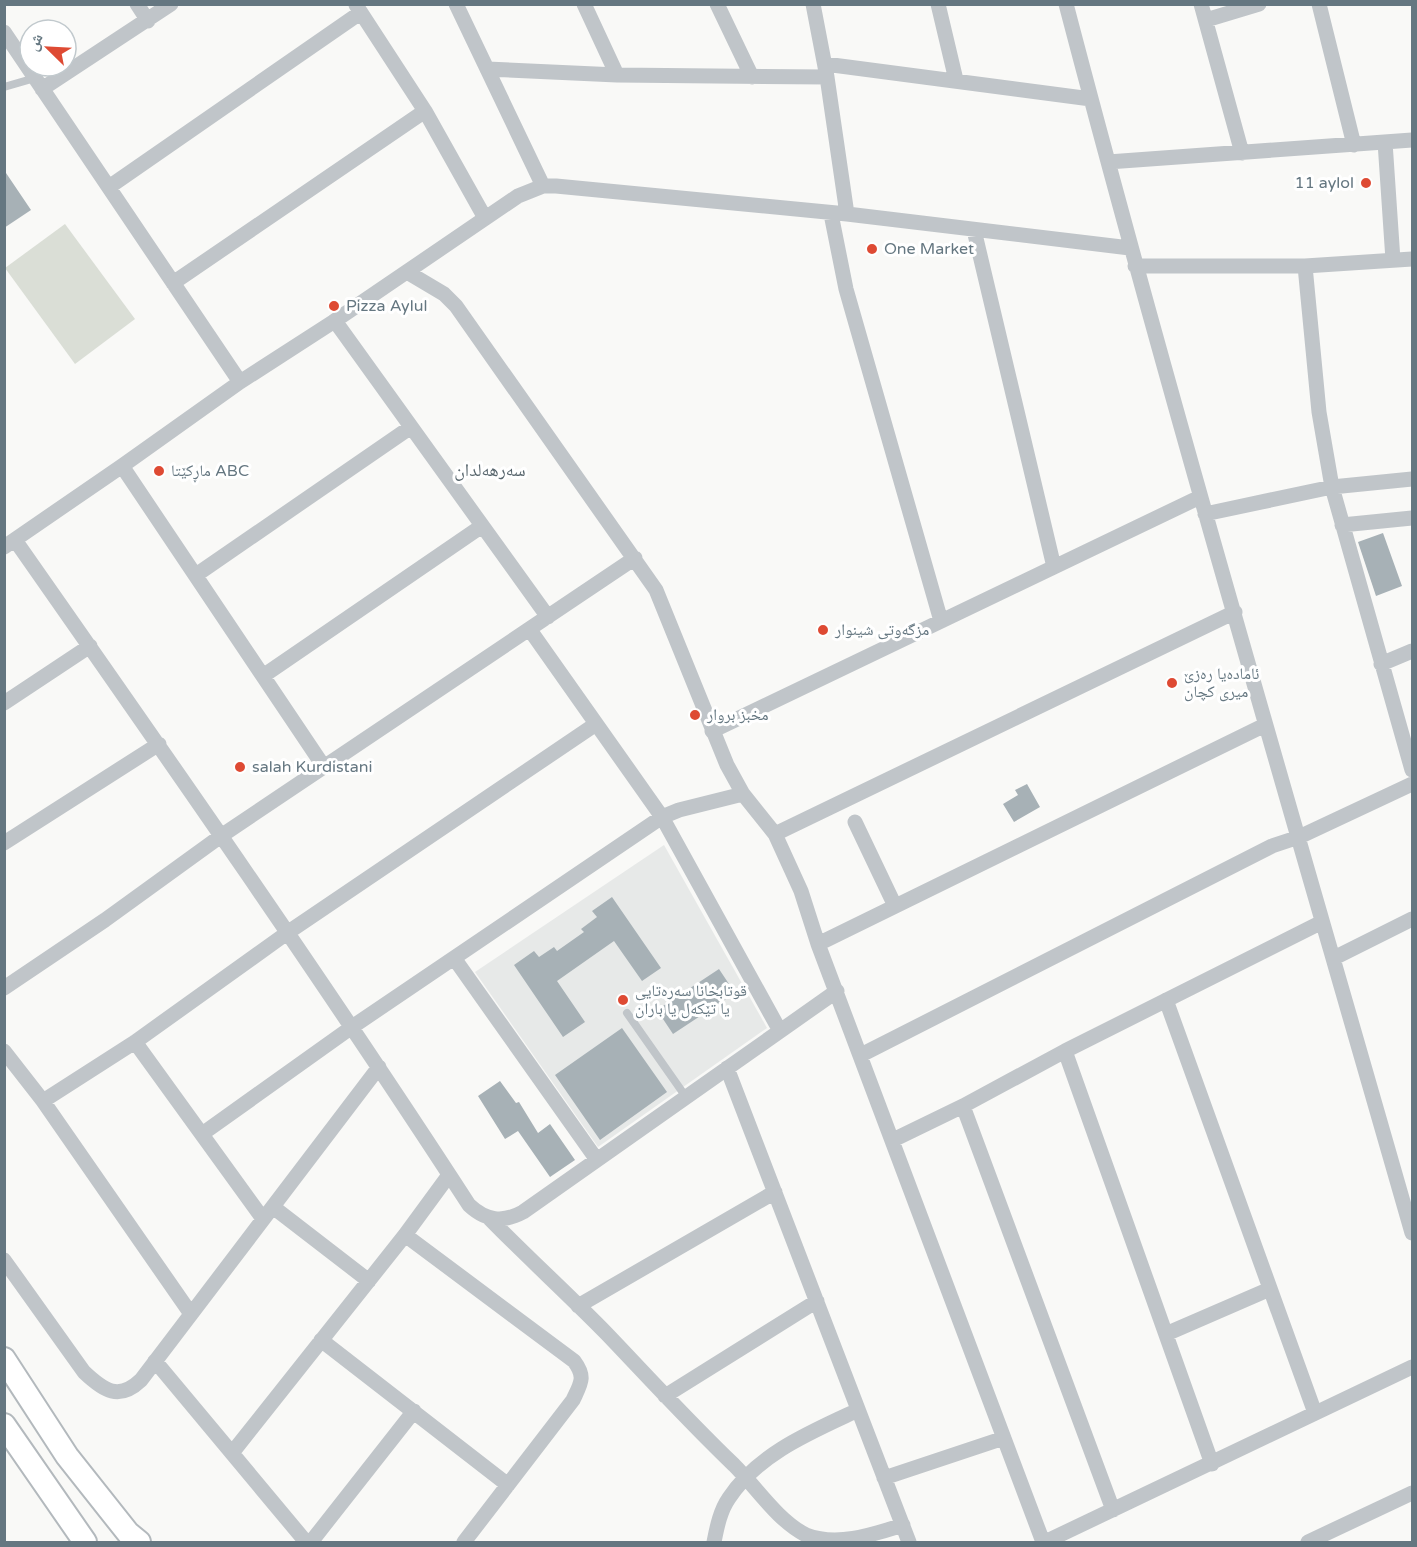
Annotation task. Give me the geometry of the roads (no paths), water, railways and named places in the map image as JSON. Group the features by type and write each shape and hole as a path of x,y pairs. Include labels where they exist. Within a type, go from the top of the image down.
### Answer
{"main road":[{"path":"4,1359 67,1456 128,1533 139,1542"},
{"path":"4,1425 85,1542"}],"street":[{"path":"137,4 148,21"},
{"path":"38,84 148,21 171,4"},
{"path":"456,4 543,186"},
{"path":"584,4 617,75"},
{"path":"717,4 752,77"},
{"path":"813,4 826,70 847,214"},
{"path":"938,4 956,80"},
{"path":"1066,4 1130,248 1200,497 1413,1233"},
{"path":"1242,153 1203,12 1259,4"},
{"path":"1319,4 1354,145"},
{"path":"110,187 358,9 426,111 485,218"},
{"path":"4,33 240,382"},
{"path":"487,69 617,75 752,77 826,70 956,80 1091,99"},
{"path":"172,283 426,111"},
{"path":"1108,162 1413,140"},
{"path":"1385,142 1393,260"},
{"path":"903,1525 850,1542 831,1542 807,1536 788,1523 746,1477 578,1306 490,1219 477,1213 469,1205 379,1067 159,744 90,646 10,543 240,382 335,321 518,196 543,186 847,214 1130,248"},
{"path":"831,214 846,289 941,621"},
{"path":"974,230 1054,567"},
{"path":"1135,266 1305,266 1412,260"},
{"path":"1305,266 1319,412 1332,487 1413,770"},
{"path":"407,272 444,294 456,306 656,590 712,731 743,794 775,834 801,891 818,944 1044,1542 1413,1367"},
{"path":"335,321 548,617"},
{"path":"196,575 411,427"},
{"path":"122,466 324,767"},
{"path":"1205,514 1332,487 1413,479"},
{"path":"712,731 1200,497"},
{"path":"1342,525 1413,518"},
{"path":"264,676 482,526"},
{"path":"4,988 105,920 221,836 635,558"},
{"path":"775,834 1235,612"},
{"path":"530,630 662,817 780,1031"},
{"path":"4,703 90,646"},
{"path":"1381,664 1413,651"},
{"path":"43,1101 135,1042 287,933 596,724"},
{"path":"818,944 1265,725"},
{"path":"4,843 159,744"},
{"path":"861,1055 1272,846 1299,837 1413,784"},
{"path":"202,1134 352,1027 662,817 680,810 743,794"},
{"path":"855,822 895,906"},
{"path":"1334,958 1413,919"},
{"path":"893,1140 1322,922"},
{"path":"454,958 597,1160"},
{"path":"490,1219 502,1220 523,1212 837,991"},
{"path":"1166,1000 1315,1413"},
{"path":"135,1042 202,1134 268,1213 369,1281"},
{"path":"4,1051 43,1101 191,1314"},
{"path":"1065,1051 1212,1464"},
{"path":"4,1260 72,1356 96,1384 113,1392 123,1392 132,1388 379,1067"},
{"path":"727,1068 909,1542"},
{"path":"963,1106 1113,1510"},
{"path":"232,1453 450,1175"},
{"path":"578,1306 775,1192"},
{"path":"405,1235 574,1361 580,1369 581,1383 573,1400 464,1542"},
{"path":"1166,1334 1270,1289"},
{"path":"665,1396 816,1300"},
{"path":"321,1340 508,1485"},
{"path":"155,1361 309,1542 414,1411"},
{"path":"714,1542 723,1509 746,1477 792,1441 858,1410"},
{"path":"884,1478 1004,1438"},
{"path":"1308,1542 1413,1493"}],"lane":[{"path":"4,87 38,84"},
{"path":"627,1013 686,1097"}],"place":[{"name":"11 aylol","path":"1366,183"},
{"name":"One Market","path":"872,249"},
{"name":"Pizza Aylul","path":"334,306"},
{"name":"ماڕکێتا ABC","path":"159,471"},
{"name":"مزگەوتی شينوار","path":"823,630"},
{"name":"ئامادەيا رەزێ ميرى كچان","path":"1172,683"},
{"name":"مخبز بروار","path":"695,715"},
{"name":"salah Kurdistani","path":"240,767"},
{"name":"قوتابخانا سەرەتایی یا تێکەل یا باران","path":"623,1000"}],"district":[{"name":"سەرهەلدان","path":"490,470"}]}
